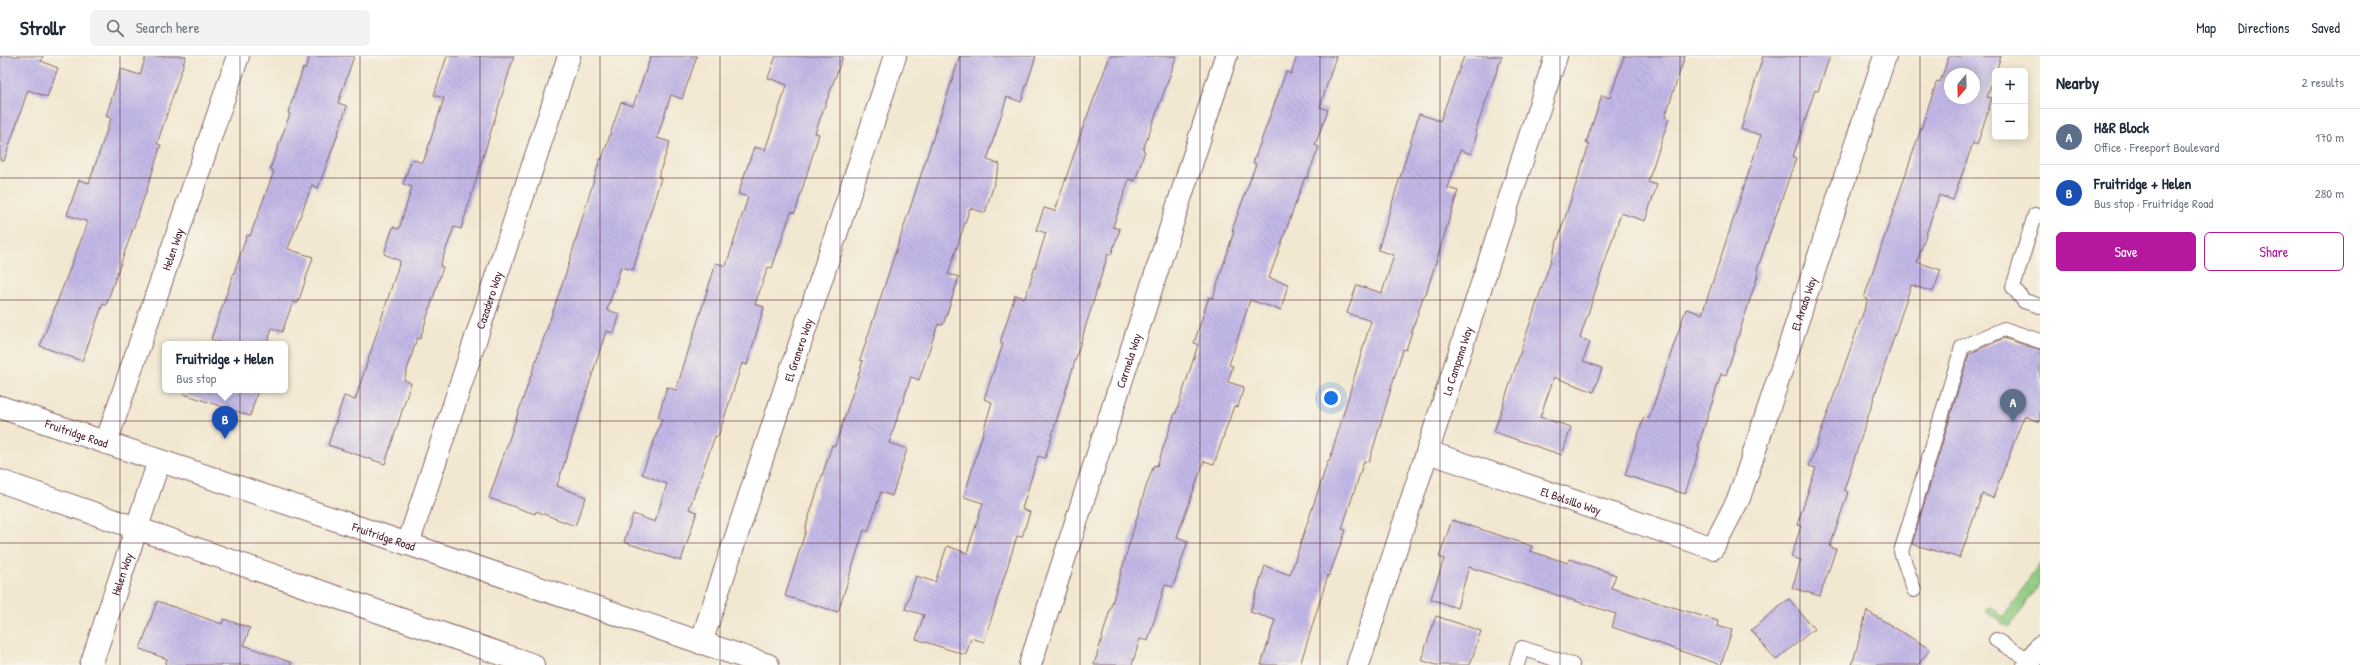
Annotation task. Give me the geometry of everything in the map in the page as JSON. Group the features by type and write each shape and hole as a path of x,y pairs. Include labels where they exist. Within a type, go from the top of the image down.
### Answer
{"street":[{"name":"Helen Way","path":"106,443 238,56"},
{"name":"Cazadero Way","path":"408,544 569,56"},
{"name":"El Granero Way","path":"701,642 896,56"},
{"name":"Carmela Way","path":"1030,665 1226,56"},
{"name":"La Campana Way","path":"1358,665 1556,56"},
{"name":"El Arado Way","path":"1714,548 1739,498 1885,56"},
{"name":"Fruitridge Road","path":"0,407 768,665"},
{"name":"El Bolsillo Way","path":"1428,452 1714,548"},
{"name":"Helen Way","path":"91,665 158,461"},
{"path":"0,481 534,665"}],"lane":[{"path":"2035,215 2013,287 2024,301 2040,306"},
{"path":"1914,590 1901,552 1962,348 2004,329 2040,341"},
{"path":"1996,640 2033,658"},
{"path":"1517,665 1522,648 1572,665"}],"green space":[{"path":"2040,563 2040,582 2011,626 2007,626 1986,612 1986,609 1990,607 2004,617"}],"building":[{"path":"0,56 43,56 41,61 58,68 47,97 28,90 4,161 0,160"},
{"path":"146,56 186,56 157,144 161,145 146,192 106,305 103,304 82,361 40,346 88,222 67,215 79,180 89,183 111,118 106,116 121,69 140,75"},
{"path":"310,56 354,56 338,103 347,106 334,145 318,188 312,185 288,249 313,257 298,303 293,302 282,332 272,328 268,341 216,341 211,339 247,235 250,236 274,171 270,169 290,114 288,113 303,68 305,69"},
{"path":"447,56 514,56 461,229 454,227 440,266 443,267 420,339 417,338 404,380 411,383 385,464 328,445 344,396 355,400 400,261 384,254 393,227 399,229 412,187 403,184 412,159 423,163 444,98 434,95"},
{"path":"651,56 697,56 682,99 671,95 657,138 670,142 658,177 661,178 633,270 621,267 607,310 620,314 614,333 606,331 557,486 586,497 575,526 536,511 535,514 489,498 566,273 600,159 602,159 621,102 633,106"},
{"path":"776,56 843,56 815,133 819,134 795,213 791,212 772,268 768,267 755,304 764,307 747,365 742,363 718,437 715,436 689,509 697,512 681,561 624,542 633,514 655,522 667,484 642,474 662,419 658,417 667,387 676,390 716,263 726,266 748,197 738,194 754,147 765,150 787,85 768,78"},
{"path":"960,56 1036,56 1021,102 1007,97 987,160 1000,164 985,213 970,208 948,274 959,277 943,325 938,324 919,380 911,377 889,443 907,449 892,496 881,492 868,532 864,530 838,612 785,596 832,445 835,446 863,361 860,360"},
{"path":"1110,56 1177,56 1143,150 1145,151 1135,181 1129,179 1113,227 1120,229 1111,255 1108,254 1045,458 1038,456 1022,509 1030,512 1022,537 1017,536 984,642 971,638 966,655 916,639 924,615 905,609 916,576 935,582 947,546 967,553 983,503 964,497 992,402 984,399 1003,344 1000,343 1015,295 1025,298 1046,233 1036,230 1044,208 1055,211 1082,130"},
{"path":"1297,56 1336,56 1320,107 1328,110 1315,145 1319,147 1307,178 1305,177 1269,278 1288,284 1281,310 1250,300 1229,365 1233,366 1228,382 1244,387 1238,407 1234,406 1214,464 1204,461 1177,537 1188,541 1173,587 1165,585 1148,641 1140,639 1132,665 1094,665 1145,490 1154,465 1157,466 1176,413 1198,345 1194,343 1209,297 1213,298 1234,231 1232,230 1256,164 1253,163 1286,72 1291,74"},
{"path":"1464,56 1502,56 1475,132 1477,133 1471,154 1460,150 1448,188 1458,191 1426,294 1424,294 1406,350 1403,349 1369,462 1364,461 1342,529 1346,530 1329,576 1328,575 1300,665 1261,665 1275,620 1250,612 1265,566 1290,575 1328,461 1329,462 1371,321 1347,313 1357,285 1382,293 1394,255 1378,250 1419,114 1440,121"},
{"path":"1624,56 1685,56 1665,117 1669,118 1648,182 1657,185 1645,221 1621,213 1580,338 1590,342 1583,361 1602,368 1594,392 1554,377 1540,417 1571,427 1562,455 1494,432 1589,145 1586,143 1602,95 1610,98"},
{"path":"1763,56 1830,56 1818,91 1815,90 1793,157 1796,158 1757,270 1759,271 1726,375 1721,374 1685,494 1625,475 1644,417 1649,418 1686,309 1702,314 1739,202 1761,135 1741,129"},
{"path":"1949,56 2001,56 1997,68 1992,68 1992,82 1987,97 1992,98 1977,145 1973,143 1953,200 1939,195 1917,262 1941,270 1933,292 1911,285 1844,490 1848,492 1830,547 1836,549 1820,596 1792,588 1801,560 1791,557 1801,526 1797,525 1816,468 1809,466 1868,299 1864,298 1937,81 1940,82 1944,70 1944,104 1980,104 1980,68 1945,68"},
{"path":"2004,338 2040,350 2040,422 2024,416 1993,498 1982,494 1960,558 1912,544 1969,354"},
{"path":"184,393 257,393 250,416"},
{"path":"1452,520 1532,546 1530,551 1568,563 1570,559 1616,575 1611,588 1718,621 1717,626 1732,630 1721,665 1612,627 1616,614 1469,567 1457,608 1431,599 1444,559 1439,557"},
{"path":"1789,599 1814,629 1776,660 1751,630"},
{"path":"157,601 222,624 224,619 250,628 244,645 292,663 291,665 165,665 167,659 140,649"},
{"path":"1867,611 1930,649 1918,665 1852,665"},
{"path":"1436,616 1481,631 1470,665 1436,665 1421,660"}],"place":[{"name":"H&R Block","path":"2013,422"},
{"name":"Fruitridge + Helen","path":"225,439"}]}
